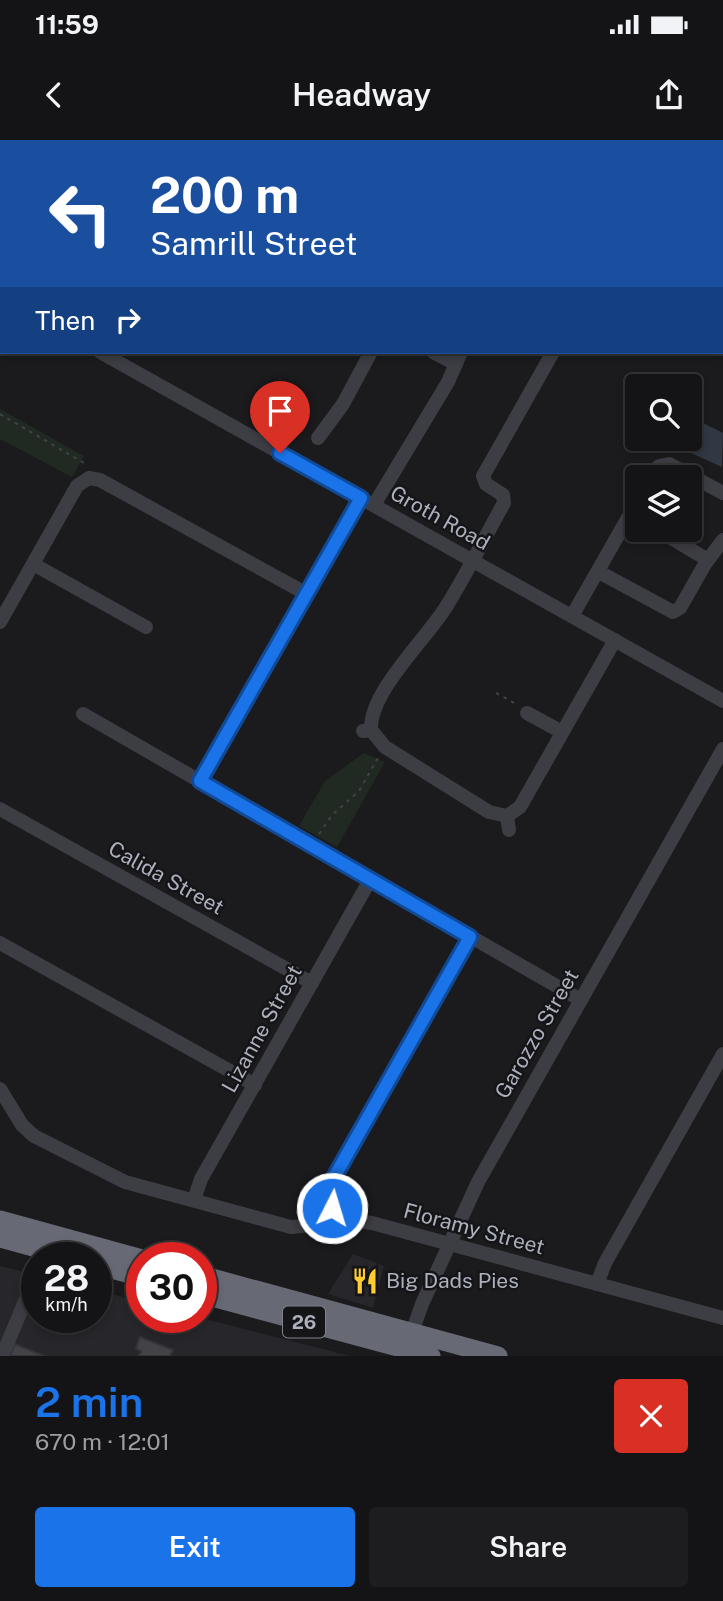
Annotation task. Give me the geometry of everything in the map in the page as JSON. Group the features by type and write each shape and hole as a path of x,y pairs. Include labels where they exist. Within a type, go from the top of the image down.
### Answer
{"highway":[{"path":"0,1220 126,1255"},
{"path":"0,1238 21,1246"},
{"name":"26","path":"217,1281 430,1356"},
{"name":"26","path":"217,1298 407,1346 498,1356"}],"street":[{"name":"Groth Road","path":"104,354 723,701"},
{"path":"318,438 343,404 370,354"},
{"path":"553,354 485,471 486,484 501,494 504,500 439,618 398,671 373,714 367,731 385,747 508,823 520,807 615,640"},
{"path":"200,781 305,593 367,502 458,358"},
{"path":"0,622 77,486 85,479 100,480 305,593"},
{"path":"702,482 723,493"},
{"path":"572,616 625,529"},
{"path":"599,572 673,612 680,608 723,540"},
{"path":"679,542 708,560"},
{"path":"33,564 146,627"},
{"path":"83,713 581,1000"},
{"path":"527,713 562,732"},
{"name":"Garozzo Street","path":"407,1346 478,1182 723,749"},
{"name":"Calida Street","path":"0,809 312,984"},
{"name":"Lizanne Street","path":"194,1200 201,1180 370,880"},
{"path":"334,1223 332,1181 470,937"},
{"path":"0,943 255,1085"},
{"path":"597,1284 605,1263 723,1054"},
{"name":"Floramy Street","path":"0,1088 22,1125 47,1144 125,1182 297,1228 365,1222 723,1318"},
{"path":"2,1356 21,1311"}],"path":[{"path":"0,414 84,463 85,479"},
{"path":"496,693 527,713"},
{"path":"312,847 325,823 359,791 385,747"}],"shaded area":[{"path":"0,409 84,456 72,477 0,439"},
{"path":"364,753 385,762 337,847 299,826 325,781"},
{"path":"353,1254 384,1266 373,1308 328,1294"},
{"path":"0,1266 21,1271 21,1333 112,1333 112,1294 126,1298 126,1333 217,1333 217,1322 350,1356 0,1356"}],"water":[{"path":"702,422 723,433 722,467 687,451 702,451"}],"building":[{"path":"140,1337 173,1350 170,1356 139,1356 141,1351 136,1349"},
{"path":"15,1344 44,1356 10,1356"}],"place":[{"name":"Big Dads Pies","path":"365,1281"}],"route":[{"path":"280,453 361,498 200,781 470,937 332,1181 332,1208"}]}
